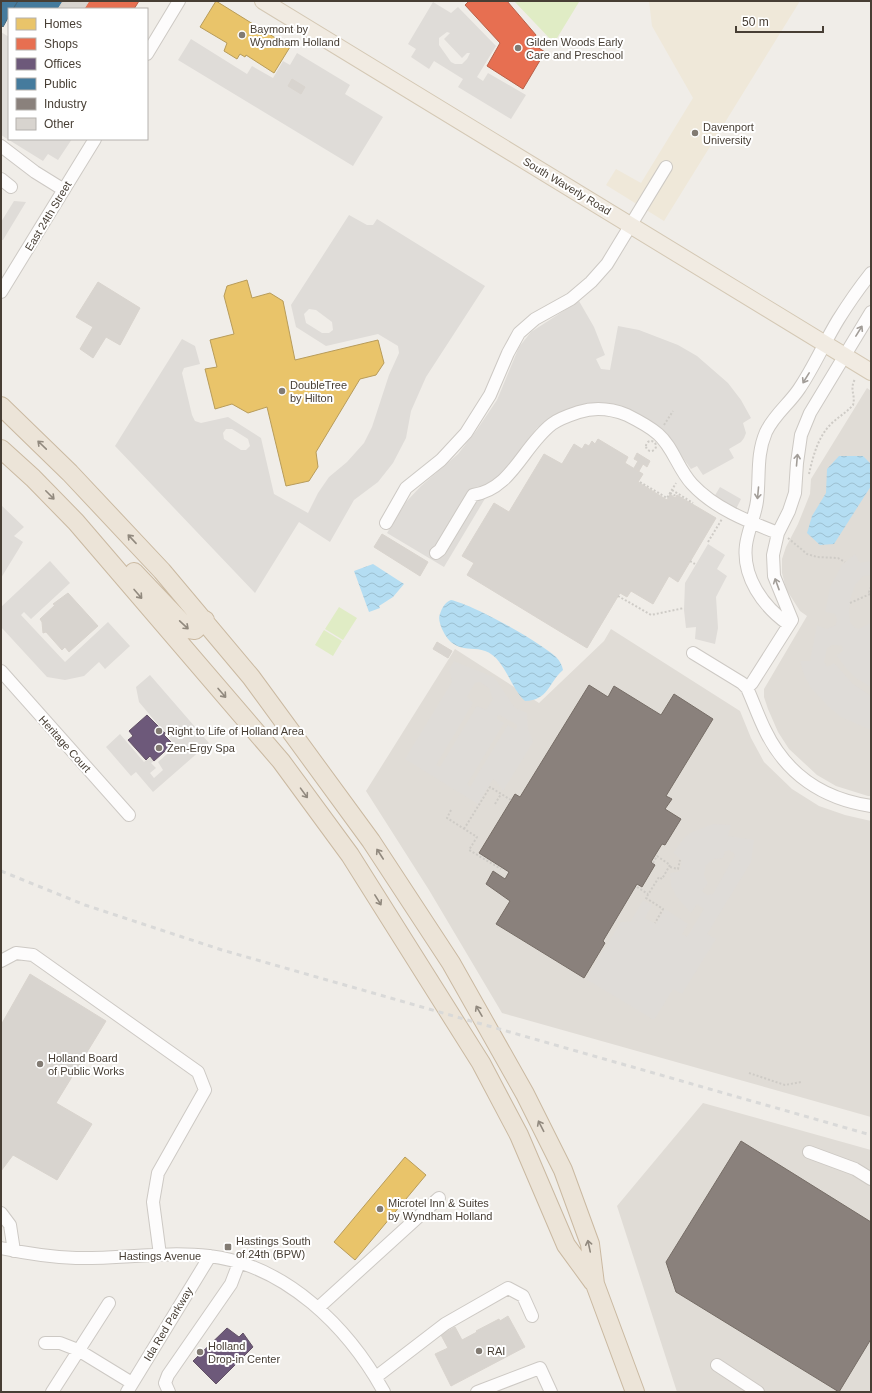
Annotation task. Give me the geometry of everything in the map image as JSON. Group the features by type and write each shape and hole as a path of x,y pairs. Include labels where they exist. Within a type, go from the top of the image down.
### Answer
{"highway":[{"path":"1,406 70,473 205,620 252,677 372,841 451,963 525,1094 563,1170 590,1244 595,1284 635,1392"},
{"path":"1,449 33,478 76,522 281,761 350,855 481,1063 519,1135 566,1245 595,1284"},
{"path":"76,522 93,528 188,629 195,630 205,620"}],"main road":[{"name":"South Waverly Road","path":"263,1 871,372"}],"street":[{"path":"148,52 179,1"},
{"name":"East 24th Street","path":"1,292 94,140"},
{"path":"1,146 35,172 64,190"},
{"path":"386,523 406,488 441,460 466,433 490,395 508,352 519,333 535,319 571,299 591,282 612,257 666,167"},
{"path":"1,179 11,186"},
{"path":"790,622 763,600 754,587 750,576 746,552 757,501 760,454 767,431 778,414 799,389 838,321 871,273"},
{"path":"790,622 774,576 773,555 783,534 795,493 798,449 805,423 871,312"},
{"path":"436,553 440,550 473,495 486,493 500,484 551,425 558,419 585,410 599,409 624,414 653,430 664,441 686,477 711,501 752,523 783,534"},
{"path":"747,688 752,683 790,622"},
{"path":"693,653 742,683 747,688 768,737 790,768 801,778 829,794 846,801 871,806"},
{"name":"Heritage Court","path":"1,672 129,815"},
{"path":"1,960 16,953 33,955 198,1072 205,1090 158,1173 154,1202 160,1255"},
{"path":"809,1152 855,1169 871,1179"},
{"path":"318,1308 439,1198"},
{"path":"1,1213 10,1225 14,1251"},
{"name":"Hastings Avenue","path":"1,1248 14,1251 76,1258 160,1255 210,1256 239,1264 282,1281 326,1314 351,1341 376,1377 384,1392"},
{"name":"Ida Red Parkway","path":"130,1388 210,1256"},
{"path":"169,1392 165,1384 168,1375 231,1284 239,1264"},
{"path":"376,1377 445,1324 508,1288 523,1296 532,1316"},
{"path":"52,1392 109,1303"},
{"path":"45,1343 60,1343 78,1350 130,1388"},
{"path":"717,1365 758,1392"},
{"path":"477,1392 540,1368 551,1392"}],"path":[{"path":"808,480 815,452 823,435 831,424 853,405 854,401 851,388 855,378"},
{"path":"661,430 673,411"},
{"path":"640,482 667,498 679,480"},
{"path":"672,490 695,504"},
{"path":"670,493 675,496 675,492"},
{"path":"708,542 722,518"},
{"path":"783,534 807,554 817,557 838,558 845,562"},
{"path":"690,561 694,564"},
{"path":"850,603 870,595 871,587"},
{"path":"618,596 651,615 684,608"},
{"path":"464,829 490,787 511,800"},
{"path":"495,804 501,794"},
{"path":"451,810 447,818 477,836 469,850 501,869"},
{"path":"653,863 657,856 670,864 670,867 678,869 680,860"},
{"path":"655,923 663,909 646,898 659,877 662,879 670,867"},
{"path":"637,887 648,894"},
{"path":"749,1073 785,1085 801,1082"}],"shaded area":[{"name":"Davenport University","path":"649,1 800,1 664,221 606,185 616,169 641,183 693,98 652,26"},
{"path":"433,2 451,13 458,7 496,46 477,77 483,81 488,73 526,95 511,119 458,87 463,79 434,61 429,69 411,57 416,49 408,44","holes":["447,32 450,33 444,39 462,58 467,53 470,53 462,64 455,64 451,62 439,45 439,38"]},
{"path":"1,32 8,36 8,139 1,135"},
{"path":"191,39 247,74 252,66 273,78 283,61 290,65 297,53 350,85 345,94 383,117 353,166 178,60"},
{"path":"9,140 71,140 58,160 48,154 43,161"},
{"path":"14,201 26,202 3,240 1,240 1,222"},
{"path":"349,215 367,225 373,225 377,219 485,286 426,377 411,411 406,438 393,463 378,482 354,500 330,542 299,522 255,593 115,446 182,339 195,346 200,364 184,368 182,373 192,415 195,421 201,423 228,417 261,438 274,494 308,513 318,493 329,477 347,462 364,443 372,427 389,375 399,353 398,346 378,334 326,346 296,327 291,305","holes":["309,309 316,310 332,322 333,330 329,333 322,333 306,323 304,314","226,429 232,429 248,439 250,446 246,450 241,450 224,439 223,433"]},
{"path":"579,301 594,327 605,355 596,359 601,369 610,370 618,326 639,330 678,345 697,356 728,383 741,400 751,418 743,423 746,433 744,438 741,442 729,449 734,458 703,475 697,466 691,469 675,447 646,419 633,411 620,407 547,421 537,428 495,482 444,567 387,533 406,502 421,486 458,454 476,431 497,400 519,347 531,332"},
{"path":"867,388 871,391 871,796 836,786 817,775 789,749 778,732 764,697 764,689 807,616 800,611 786,589 782,573 782,559 786,547 798,524 810,494 811,479"},
{"path":"720,487 741,499 736,509 714,497"},
{"path":"1,505 24,527 14,536 23,542 1,578"},
{"path":"708,544 725,555 717,569 727,576 716,597 718,628 715,644 695,639 696,627 686,628 684,610 685,583"},
{"path":"855,554 860,563 871,561 871,575 863,576 855,585 851,596 849,611 850,622 855,628 859,629 871,623 871,687 856,678 836,655 843,651 842,646 832,645 827,648 824,662 827,667 834,663 853,684 871,696 871,730 841,717 830,708 811,688 804,675 800,661 810,661 817,625 827,629 836,625 837,619 835,614 825,612 830,587 842,565"},
{"path":"50,561 70,583 31,619 24,612 21,615 65,662 108,622 130,646 105,669 99,662 84,676 65,680 47,677 1,627 1,607"},
{"path":"611,629 740,711 751,738 764,762 792,789 819,806 845,815 871,821 871,1117 502,1013 429,890 366,791 455,649 539,703 604,641"},
{"path":"454,661 494,677 515,708 527,713 528,729 533,742 503,791 493,779 478,804 405,759 452,682 449,669","holes":["480,682 489,688 493,699 486,710 477,706 440,767 436,765 473,703 467,697 475,683","500,715 517,725 517,728 515,730 508,725 470,787 467,784 504,723 497,719 497,716"]},
{"path":"150,675 209,743 153,792 136,772 131,776 106,747 120,734 144,762 150,757 154,761 151,763 156,768 150,773 154,778 163,770 158,762 175,747 181,754 182,753 139,702 136,687"},
{"path":"713,824 731,825 728,836 754,840 751,862 707,934 716,939 682,994 673,989 654,1020 586,979 621,922 631,921 643,900 652,905 645,918 656,924 665,909 688,924 682,934 687,937 704,909 697,904 691,913 676,896 671,885 670,873 680,871 682,860 673,853 684,838 690,833","holes":["729,850 735,854 713,894 707,895 702,891 708,883 704,875 706,865 714,859 723,858 725,851"]},
{"path":"703,1103 871,1150 871,1392 677,1392 617,1206"}],"green space":[{"path":"514,1 579,1 579,2 554,43"},
{"path":"339,607 357,618 343,640 325,629"},
{"path":"324,630 342,641 333,656 315,645"}],"water":[{"path":"839,456 863,456 871,464 871,486 834,544 820,545 807,533 812,516 826,493 827,469"},
{"path":"373,564 404,584 393,597 379,606 380,608 369,612 354,571"},
{"path":"451,600 475,609 505,624 556,657 561,663 563,670 544,694 539,698 525,701 496,658 482,650 461,647 448,639 442,629 439,617 444,606"}],"building: Homes":[{"name":"Baymont by Wyndham Holland","path":"216,1 290,47 274,73 246,55 245,57 240,54 237,59 224,51 227,43 200,27"},
{"name":"DoubleTree by Hilton","path":"247,280 252,298 270,293 283,301 295,360 378,340 384,363 376,375 360,379 316,452 318,467 309,481 286,486 267,407 248,413 232,404 215,409 205,369 217,367 210,340 234,334 224,296 227,286"},
{"name":"Microtel Inn & Suites by Wyndham Holland","path":"405,1157 426,1175 355,1260 334,1242"}],"building: Shops":[{"path":"89,1 139,1 135,8 85,8"},
{"name":"Gilden Woods Early Care and Preschool","path":"469,1 507,1 536,35 531,43 545,52 523,89 487,66 500,43 465,5"}],"building: Offices":[{"path":"147,715 165,733 164,735 173,744 154,761 150,756 146,760 128,740 133,736 129,731"},
{"path":"227,1328 239,1337 243,1333 253,1347 216,1384 193,1361"}],"building: Public":[{"path":"1,1 18,1 14,8 8,8 8,18 3,27 1,25"},
{"path":"18,1 63,1 59,8 14,8"}],"building: Industry":[{"path":"589,685 608,697 614,686 661,715 674,694 713,719 666,796 672,799 665,809 681,819 665,845 662,844 651,862 655,865 642,887 637,884 603,941 605,943 584,978 496,924 510,901 486,884 493,871 505,879 509,872 479,853 515,794 520,797"},
{"path":"741,1141 871,1222 871,1339 839,1392 676,1292 666,1262"}],"building: Other":[{"path":"63,1 89,1 85,8 59,8"},
{"path":"292,79 305,87 301,94 288,86"},
{"path":"98,282 140,308 120,345 106,337 93,358 80,349 93,327 76,317"},
{"path":"598,439 628,457 625,463 643,474 638,482 667,500 670,494 675,498 677,495 716,518 678,582 669,576 653,604 631,591 627,597 620,593 587,648 467,575 474,563 462,556 494,503 509,512 544,454 562,464 574,444 582,449 585,444 589,446 592,441 595,444"},
{"path":"637,453 650,461 647,467 643,464 639,471 634,468 638,461 634,459"},
{"path":"382,534 428,562 420,576 374,547"},
{"path":"68,593 98,626 69,652 65,647 62,650 46,632 43,633 42,622 40,619 55,605 53,604"},
{"path":"437,642 452,651 448,658 433,649"},
{"name":"Holland Board of Public Works","path":"30,974 106,1021 56,1103 92,1124 57,1180 13,1155 1,1171 1,1025"},
{"name":"RAI","path":"508,1316 525,1347 451,1386 435,1354 448,1348 441,1335 455,1327 462,1340 499,1319 500,1321"}],"railway":[{"path":"1,871 85,905 222,950 871,1135"}],"place":[{"name":"Baymont by Wyndham Holland","path":"242,35"},
{"name":"Gilden Woods Early Care and Preschool","path":"518,48"},
{"name":"Davenport University","path":"695,133"},
{"name":"DoubleTree by Hilton","path":"282,391"},
{"name":"Right to Life of Holland Area","path":"159,731"},
{"name":"Zen-Ergy Spa","path":"159,748"},
{"name":"Holland Board of Public Works","path":"40,1064"},
{"name":"Microtel Inn & Suites by Wyndham Holland","path":"380,1209"},
{"name":"Hastings South of 24th (BPW)","path":"228,1247"},
{"name":"RAI","path":"479,1351"},
{"name":"Holland Drop-in Center","path":"200,1352"}]}
